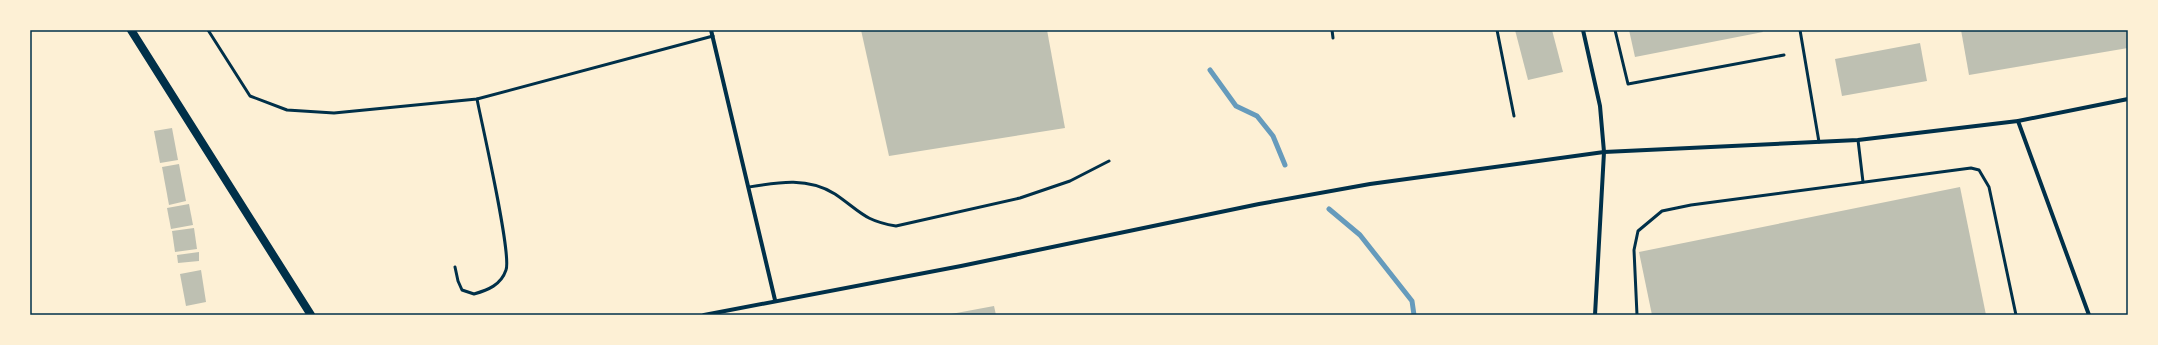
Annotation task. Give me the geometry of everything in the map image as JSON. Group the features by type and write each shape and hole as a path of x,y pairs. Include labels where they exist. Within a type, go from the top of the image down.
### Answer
{"main road":[{"path":"131,30 311,315"}],"street":[{"path":"711,30 775,300"},
{"path":"1583,30 1600,106 1604,152 1595,315"},
{"path":"704,315 775,300 961,266 1259,204 1370,184 1604,152 1858,140 2018,122 2128,99"},
{"path":"2018,122 2089,315"}],"lane":[{"path":"208,30 250,96 287,110 334,113 477,99 713,36"},
{"path":"1332,30 1333,38"},
{"path":"1497,30 1514,116"},
{"path":"1615,30 1628,84 1784,55"},
{"path":"1800,30 1819,142"},
{"path":"455,267 458,281 462,290 468,294 474,294 492,288 501,279 507,268 503,232 477,99"},
{"path":"1858,140 1863,182"},
{"path":"749,186 786,181 814,185 834,194 862,216 878,223 896,226 1020,198 1070,181 1109,161"},
{"path":"1636,315 1634,250 1638,231 1662,211 1971,168 1979,170 1989,187 2016,315"}],"building":[{"path":"861,30 1047,30 1065,128 889,156"},
{"path":"1515,30 1552,30 1563,72 1528,80"},
{"path":"1629,30 1762,30 1763,32 1635,57"},
{"path":"1961,30 2128,30 2128,48 1969,75"},
{"path":"1920,43 1927,81 1842,96 1835,59"},
{"path":"172,128 178,160 160,163 154,131"},
{"path":"179,164 186,201 169,205 162,167"},
{"path":"1960,187 1986,315 1652,315 1639,252"},
{"path":"189,204 193,225 171,229 167,208"},
{"path":"194,228 197,249 175,252 172,231"},
{"path":"199,252 199,261 178,263 177,255"},
{"path":"201,270 206,302 186,306 180,274"},
{"path":"994,306 996,315 951,315 951,314"}],"waterway":[{"path":"1210,70 1236,106 1257,116 1273,136 1285,165"},
{"path":"1329,209 1360,235 1412,301 1414,315"}]}
